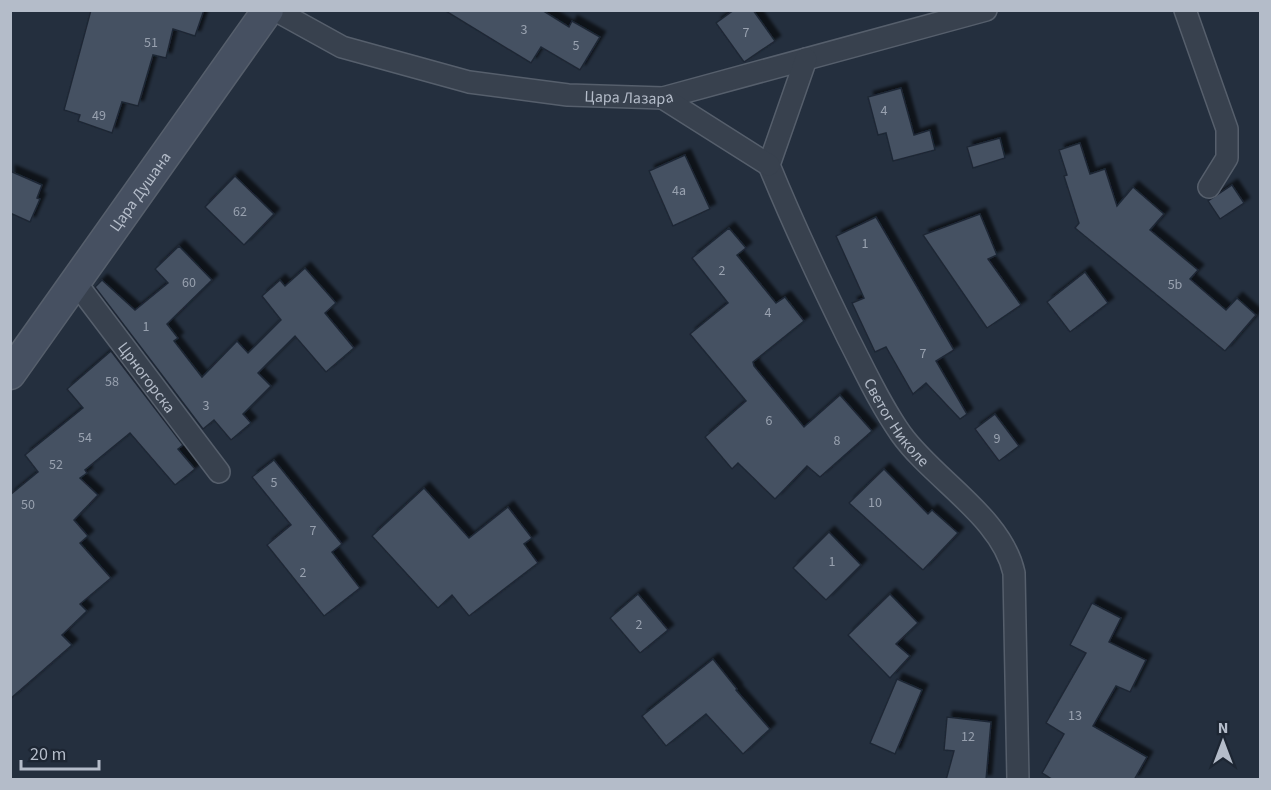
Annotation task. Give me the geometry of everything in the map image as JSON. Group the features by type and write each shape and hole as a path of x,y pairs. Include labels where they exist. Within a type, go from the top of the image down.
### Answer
{"main road":[{"name":"Цара Душана","path":"10,374 268,10"}],"street":[{"name":"Цара Лазара","path":"275,10 342,47 469,82 568,95 663,98 986,10"},
{"path":"1185,10 1227,129 1227,158 1209,187"},
{"path":"663,98 769,165 806,59"},
{"name":"Светог Николе","path":"769,165 798,237 877,394 902,435 994,532 1010,553 1014,573 1018,780"},
{"name":"Црногорска","path":"76,283 219,472"}],"building":[{"path":"91,10 204,10 195,36 173,29 166,58 153,55 138,106 122,102 112,133 78,121 80,115 64,110"},
{"path":"444,10 542,10 569,27 572,21 600,37 580,70 541,47 531,63"},
{"path":"734,10 753,10 775,41 744,62 716,23"},
{"path":"901,88 914,135 930,130 935,150 893,161 886,133 878,135 868,97"},
{"path":"1000,138 1005,158 973,168 967,147"},
{"path":"1080,143 1090,174 1105,169 1117,206 1133,187 1164,214 1150,230 1198,270 1190,279 1226,310 1237,298 1256,315 1225,351 1075,228 1079,223 1064,176 1067,175 1059,150"},
{"path":"685,155 710,209 673,226 649,171"},
{"path":"10,171 42,185 37,198 40,199 30,222 10,213"},
{"path":"235,176 274,214 244,245 205,207"},
{"path":"1232,185 1244,203 1220,219 1208,201"},
{"path":"980,214 997,255 988,259 1021,305 987,328 923,235"},
{"path":"876,217 954,350 936,361 967,414 960,419 926,383 913,394 886,347 875,352 852,303 864,298 836,236"},
{"path":"729,228 746,248 737,255 776,303 785,297 804,321 753,362 754,366 804,427 840,395 872,431 820,477 807,466 775,499 738,463 732,469 705,437 746,401 690,334 728,303 692,258"},
{"path":"179,246 212,280 167,324 178,338 174,341 202,377 237,341 248,353 281,320 262,296 280,280 285,286 305,268 336,303 325,313 354,348 326,372 295,336 258,373 271,386 243,414 251,423 231,440 214,420 203,429 95,287 102,280 135,310 168,283 155,269"},
{"path":"1085,272 1108,303 1070,332 1047,302"},
{"path":"111,351 183,445 178,449 195,469 175,485 130,433 85,470 87,473 80,478 98,495 74,520 88,536 80,543 111,578 80,604 87,611 62,635 72,645 10,699 10,495 38,472 25,455 83,408 67,389"},
{"path":"995,414 1019,446 999,461 975,429"},
{"path":"274,460 342,544 332,552 360,588 324,616 267,545 291,525 252,477"},
{"path":"884,469 928,514 932,510 958,533 923,570 849,503"},
{"path":"424,488 469,538 508,507 532,538 524,544 538,563 469,616 452,595 438,608 372,536"},
{"path":"829,532 861,565 826,600 793,568"},
{"path":"638,594 668,630 640,653 610,618"},
{"path":"890,594 918,623 896,644 910,656 890,678 848,635"},
{"path":"1092,603 1121,618 1109,642 1146,660 1130,692 1116,686 1093,726 1147,757 1134,780 1053,780 1042,773 1064,734 1046,723 1086,653 1070,645"},
{"path":"713,659 770,729 743,754 706,714 666,746 642,716"},
{"path":"897,679 922,690 895,754 870,743"},
{"path":"947,717 991,722 986,780 946,780 954,751 944,750"}]}
